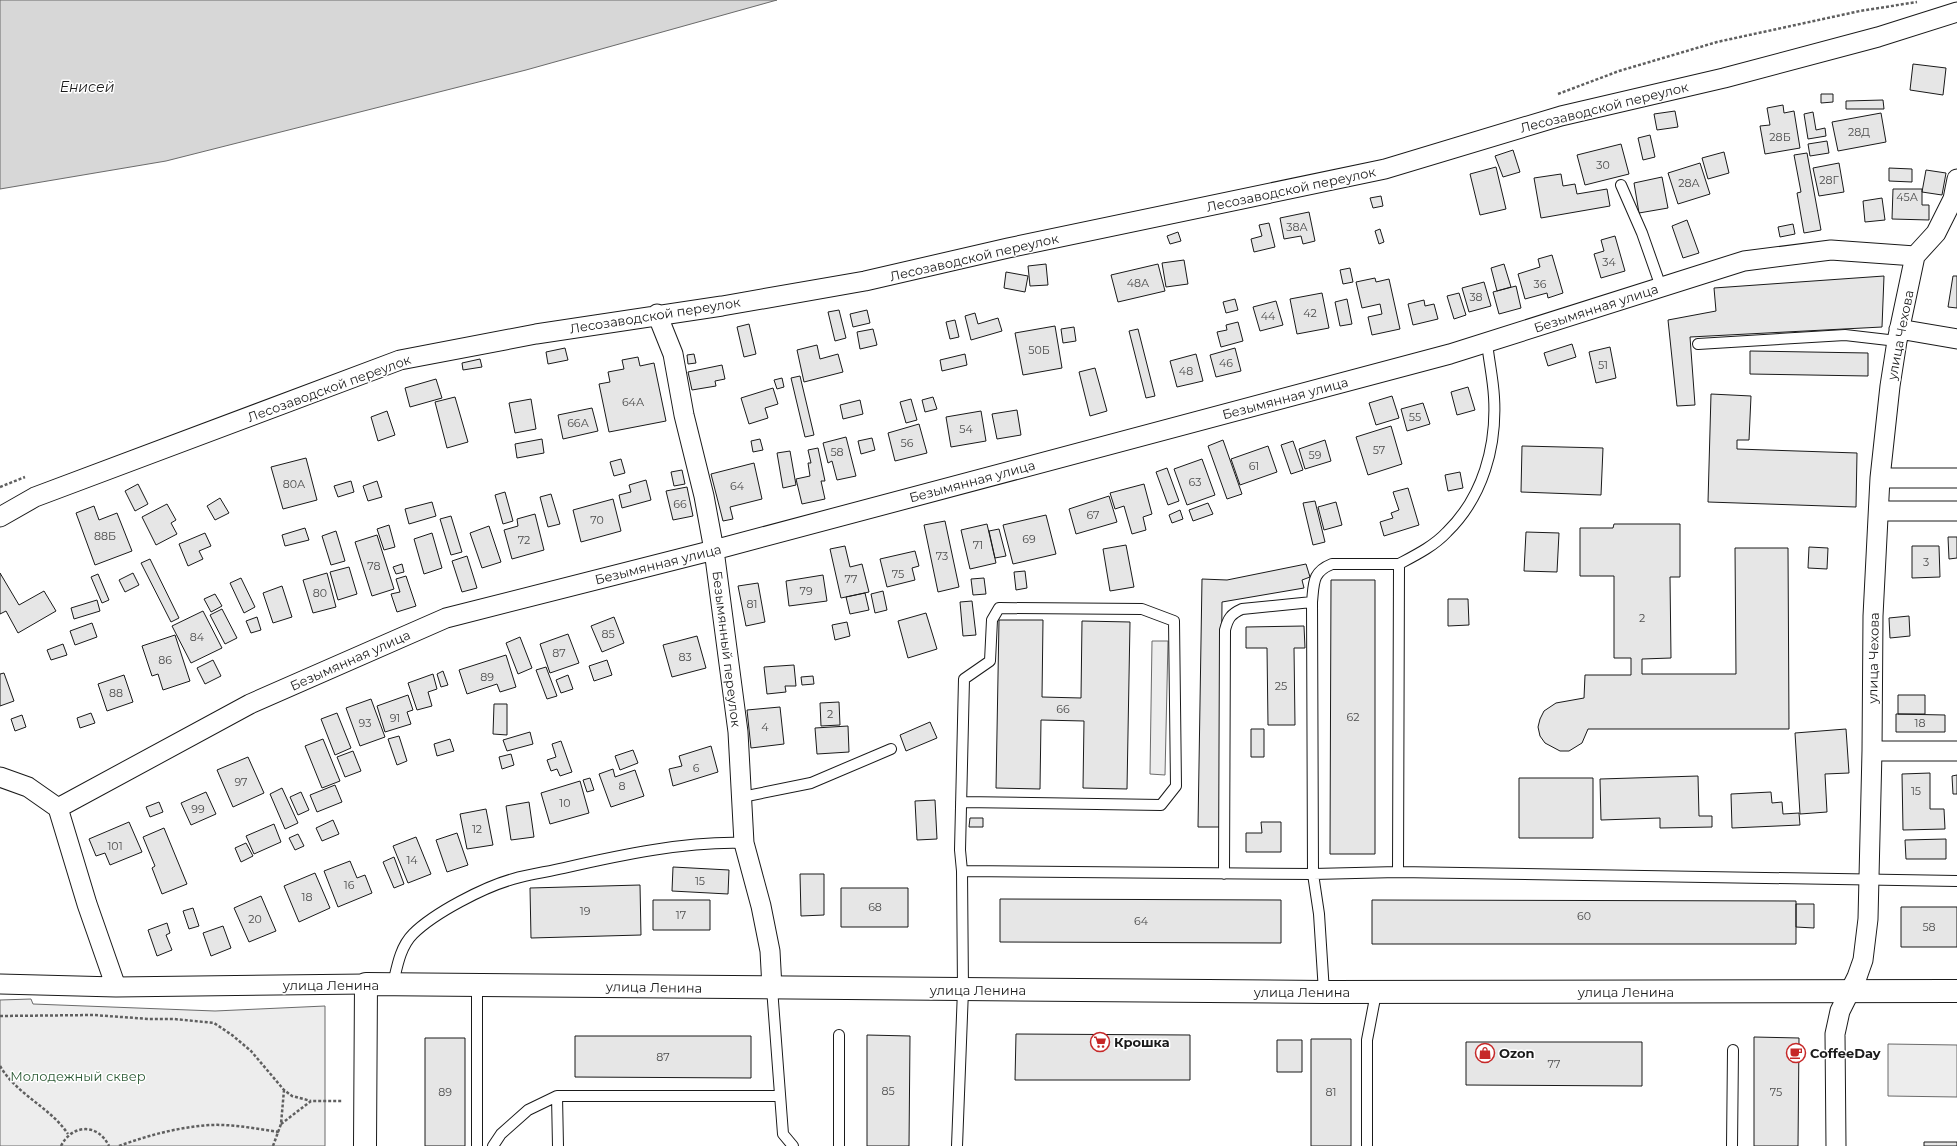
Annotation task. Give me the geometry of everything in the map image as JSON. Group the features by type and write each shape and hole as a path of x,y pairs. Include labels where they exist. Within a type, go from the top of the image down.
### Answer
{"street":[{"name":"Лесозаводской переулок","path":"0,517 35,497 400,360 536,334 657,314 722,306 865,281 1008,248 1385,169 1561,116 1740,74 1878,37 1957,12"},
{"path":"1915,256 1936,233 1954,198 1957,179"},
{"name":"Безымянная улица","path":"58,808 250,704 446,618 714,550 1450,354 1744,261 1830,250 1915,256"},
{"name":"улица Чехова","path":"1836,1146 1835,1034 1840,1011 1863,960 1868,919 1872,751 1873,616 1880,478 1890,386 1898,335 1915,256"},
{"name":"Безымянный переулок","path":"657,314 673,354 684,415 704,496 714,550 738,732 744,843 761,906 770,951 772,988"},
{"path":"1898,335 1957,339"},
{"path":"1880,478 1957,478"},
{"path":"1879,511 1957,511"},
{"path":"1872,751 1957,751"},
{"path":"0,777 28,787 58,808 87,904 116,987"},
{"name":"улица Ленина","path":"0,984 116,987 477,984 1376,993 1957,991"},
{"path":"365,1146 366,984"}],"lane":[{"path":"1620,185 1642,233 1661,286"},
{"path":"1698,344 1844,335 1898,335"},
{"path":"1324,992 1319,914 1313,874 1312,602 1314,582 1318,573 1324,567 1332,564 1399,564 1421,552 1447,533 1466,510 1483,478 1492,446 1494,398 1487,343"},
{"path":"1398,872 1399,564"},
{"path":"1224,874 1225,630 1228,620 1233,613 1242,608 1312,602"},
{"path":"957,1146 963,990 962,871 960,850 961,802 964,679 990,661 992,620 999,608 1142,609 1174,621 1176,786 1161,805 961,802"},
{"path":"742,797 811,783 891,749"},
{"path":"392,984 403,948 413,934 431,920 463,901 513,879 598,860 721,842 744,843"},
{"path":"962,871 1224,874 1398,872 1869,878 1957,881"},
{"path":"477,984 477,1146"},
{"path":"772,988 783,1134 793,1146"},
{"path":"1367,1146 1367,1040 1376,993"},
{"path":"839,1035 839,1146"},
{"path":"1732,1146 1733,1050"},
{"path":"493,1146 501,1134 528,1110 557,1096 780,1096"},
{"path":"557,1096 558,1146"}],"path":[{"path":"1553,96 1618,71 1717,42 1860,11 1920,1"},
{"path":"0,487 33,475"},
{"path":"0,1016 94,1015 149,1019 174,1019 214,1023 251,1051 284,1090 292,1096 311,1102 366,1101"},
{"path":"0,1066 7,1078 27,1097 60,1123 68,1134"},
{"path":"272,1146 281,1124 284,1090"},
{"path":"281,1124 311,1102"},
{"path":"119,1146 156,1133 212,1125 279,1132"},
{"path":"61,1146 68,1134 76,1130 85,1129 94,1130 104,1137 109,1146"}],"shaded area":[{"path":"1152,641 1168,641 1165,775 1150,774"},
{"name":"Молодежный сквер","path":"31,999 33,1004 215,1011 325,1006 325,1146 0,1146 0,1000"},
{"path":"1888,1044 1957,1045 1957,1097 1888,1096"}],"water":[{"name":"Енисей","path":"0,0 777,0 526,70 166,161 0,189"}],"building":[{"path":"1913,64 1946,68 1943,95 1910,90"},
{"path":"1821,94 1833,94 1833,102 1821,103"},
{"path":"1883,100 1884,109 1846,109 1846,101"},
{"path":"1783,105 1784,113 1794,111 1800,148 1765,154 1760,126 1770,125 1767,108"},
{"path":"1675,111 1678,127 1657,130 1654,114"},
{"path":"1813,112 1816,130 1825,128 1826,136 1808,139 1804,114"},
{"path":"1881,113 1886,142 1838,151 1832,122"},
{"path":"1650,135 1655,157 1643,160 1638,138"},
{"path":"1827,141 1829,153 1810,156 1808,144"},
{"path":"1621,144 1629,174 1585,185 1577,155"},
{"path":"1513,150 1520,172 1503,177 1495,156"},
{"path":"1724,152 1729,173 1708,179 1702,158"},
{"path":"1807,153 1821,230 1804,233 1797,193 1801,192 1794,155"},
{"path":"1700,163 1710,194 1678,204 1668,173"},
{"path":"1839,163 1844,192 1819,196 1813,168"},
{"path":"1496,167 1506,209 1480,215 1470,174"},
{"path":"1889,168 1912,169 1912,182 1889,181"},
{"path":"1926,170 1946,173 1942,195 1922,192"},
{"path":"1561,174 1563,186 1575,184 1577,194 1607,189 1610,206 1541,218 1534,178"},
{"path":"1662,177 1668,208 1639,213 1634,183"},
{"path":"1893,189 1922,189 1922,205 1929,205 1929,220 1892,219"},
{"path":"1381,196 1383,206 1373,208 1370,198"},
{"path":"1882,198 1885,220 1865,222 1863,201"},
{"path":"1309,212 1315,241 1303,244 1301,236 1284,239 1280,218"},
{"path":"1687,220 1699,253 1683,258 1672,226"},
{"path":"1269,223 1275,247 1254,252 1251,239 1262,236 1259,225"},
{"path":"1793,224 1795,234 1780,237 1778,227"},
{"path":"1380,229 1384,242 1379,244 1375,231"},
{"path":"1178,232 1181,241 1170,244 1167,236"},
{"path":"1615,236 1625,271 1601,278 1594,254 1604,251 1601,240"},
{"path":"1552,255 1563,293 1548,298 1547,293 1525,299 1518,274 1540,267 1538,259"},
{"path":"1184,260 1188,284 1166,287 1162,263"},
{"path":"1046,264 1048,285 1030,286 1028,266"},
{"path":"1158,264 1165,291 1118,302 1111,275"},
{"path":"1504,264 1511,287 1497,291 1491,268"},
{"path":"1350,268 1353,282 1343,284 1340,270"},
{"path":"1006,272 1028,276 1025,292 1004,288"},
{"path":"1884,276 1882,327 1690,337 1695,405 1677,406 1668,320 1716,311 1714,288"},
{"path":"1953,276 1957,276 1957,308 1948,307"},
{"path":"1375,278 1376,282 1389,279 1400,329 1372,335 1368,317 1382,314 1380,304 1362,308 1356,282"},
{"path":"1484,282 1491,306 1469,312 1462,288"},
{"path":"1516,286 1521,308 1499,314 1493,292"},
{"path":"1322,293 1329,328 1297,334 1290,299"},
{"path":"1459,293 1466,315 1454,319 1447,296"},
{"path":"1235,299 1238,310 1226,313 1223,302"},
{"path":"1347,299 1352,324 1340,326 1335,302"},
{"path":"1424,300 1425,306 1434,304 1438,319 1413,325 1408,304"},
{"path":"1276,301 1283,325 1260,331 1253,307"},
{"path":"839,310 846,338 835,341 828,312"},
{"path":"867,310 870,323 853,327 850,314"},
{"path":"975,313 978,324 998,318 1002,331 971,340 965,316"},
{"path":"955,320 959,337 950,339 946,322"},
{"path":"1238,322 1243,341 1221,347 1217,332 1227,330 1226,325"},
{"path":"749,324 756,354 744,357 737,327"},
{"path":"1055,326 1062,368 1023,375 1015,333"},
{"path":"1074,327 1076,341 1063,343 1061,329"},
{"path":"873,329 877,345 860,349 857,332"},
{"path":"1138,329 1155,396 1146,398 1129,331"},
{"path":"1572,344 1576,357 1548,366 1544,353"},
{"path":"817,345 820,359 838,354 843,372 804,382 797,350"},
{"path":"1610,347 1616,378 1596,383 1589,352"},
{"path":"565,348 568,360 548,364 546,352"},
{"path":"1235,348 1241,371 1216,377 1210,355"},
{"path":"1750,351 1868,353 1868,376 1750,374"},
{"path":"694,354 696,363 688,364 687,355"},
{"path":"965,354 967,365 942,371 940,360"},
{"path":"1196,354 1203,381 1177,387 1170,361"},
{"path":"638,357 640,366 654,363 666,421 609,432 599,384 610,382 608,372 624,369 622,360"},
{"path":"480,359 482,367 463,370 462,363"},
{"path":"722,365 725,379 715,381 716,386 692,390 688,372"},
{"path":"1095,368 1107,411 1090,416 1079,372"},
{"path":"800,376 814,435 805,437 791,378"},
{"path":"782,378 784,387 777,389 774,380"},
{"path":"436,379 442,398 410,407 405,388"},
{"path":"1468,387 1475,410 1457,415 1451,392"},
{"path":"773,388 778,404 765,408 768,418 749,424 741,398"},
{"path":"1711,394 1751,396 1749,440 1737,440 1737,449 1857,453 1856,507 1708,502"},
{"path":"1392,396 1399,418 1376,425 1369,403"},
{"path":"455,397 468,442 447,448 435,402"},
{"path":"933,397 937,409 925,412 922,400"},
{"path":"531,399 536,429 515,433 509,403"},
{"path":"911,399 917,420 906,423 900,402"},
{"path":"860,400 863,414 843,419 840,405"},
{"path":"1423,403 1430,424 1407,431 1401,409"},
{"path":"592,408 598,431 563,439 558,415"},
{"path":"1017,410 1021,435 997,439 992,414"},
{"path":"387,411 395,435 378,441 371,417"},
{"path":"981,411 986,441 951,447 946,417"},
{"path":"919,424 927,453 895,461 888,433"},
{"path":"1391,426 1402,464 1368,475 1356,437"},
{"path":"846,437 856,476 837,480 832,461 828,463 823,443"},
{"path":"872,438 875,450 861,454 858,441"},
{"path":"542,439 544,453 517,458 515,444"},
{"path":"760,439 763,450 753,452 751,441"},
{"path":"1223,440 1242,494 1227,499 1208,446"},
{"path":"1325,440 1331,461 1305,469 1299,449"},
{"path":"1293,441 1303,470 1291,474 1281,445"},
{"path":"1268,446 1277,472 1240,485 1231,459"},
{"path":"1522,446 1603,448 1601,495 1521,492"},
{"path":"818,448 825,481 821,481 825,499 802,504 796,479 810,476 808,463 811,463 808,450"},
{"path":"790,451 796,485 783,488 777,453"},
{"path":"306,458 317,500 283,509 271,467"},
{"path":"621,459 625,473 614,476 610,462"},
{"path":"1202,459 1215,495 1187,505 1174,469"},
{"path":"754,463 762,499 730,507 733,519 723,521 711,474"},
{"path":"1167,468 1179,501 1168,505 1156,472"},
{"path":"682,470 685,484 674,486 671,472"},
{"path":"1460,472 1463,488 1448,491 1445,475"},
{"path":"646,480 651,500 622,508 619,495 631,492 629,485"},
{"path":"351,481 354,492 338,497 334,486"},
{"path":"377,481 382,497 368,501 363,486"},
{"path":"138,484 148,504 135,511 125,491"},
{"path":"1144,484 1152,514 1143,517 1146,530 1132,534 1124,506 1115,509 1110,493"},
{"path":"687,487 693,516 673,520 666,491"},
{"path":"1408,488 1419,525 1384,536 1380,522 1393,518 1391,513 1399,510 1393,492"},
{"path":"505,492 513,521 503,524 495,495"},
{"path":"551,494 560,524 548,527 540,497"},
{"path":"1109,496 1117,522 1076,534 1069,509"},
{"path":"220,498 229,513 215,520 207,506"},
{"path":"613,499 621,531 581,542 573,510"},
{"path":"1315,501 1325,542 1313,545 1303,503"},
{"path":"432,502 436,516 409,524 405,509"},
{"path":"1336,502 1342,525 1324,530 1318,507"},
{"path":"1208,503 1213,514 1193,521 1189,510"},
{"path":"167,504 176,520 171,523 177,534 156,545 142,517"},
{"path":"94,506 99,520 117,513 132,551 95,565 76,513"},
{"path":"1180,510 1183,519 1172,523 1169,515"},
{"path":"535,514 544,550 512,559 504,530 518,526 517,519"},
{"path":"1046,515 1056,554 1013,564 1003,525"},
{"path":"451,516 462,552 451,555 440,519"},
{"path":"945,521 959,587 938,592 924,525"},
{"path":"987,524 996,563 970,569 961,530"},
{"path":"1614,524 1680,524 1680,577 1670,577 1671,658 1642,659 1642,674 1736,674 1735,548 1788,548 1789,729 1588,729 1582,743 1569,751 1560,751 1545,743 1540,736 1538,727 1544,711 1556,703 1584,698 1585,675 1631,675 1631,658 1614,658 1614,576 1580,576 1580,528 1613,528"},
{"path":"389,525 395,547 384,550 377,529"},
{"path":"489,526 501,562 482,568 470,533"},
{"path":"305,528 309,540 285,546 282,535"},
{"path":"999,529 1006,556 995,558 989,531"},
{"path":"336,531 345,561 331,565 322,536"},
{"path":"1526,532 1559,533 1557,572 1524,571"},
{"path":"205,533 211,546 199,551 203,559 188,566 179,544"},
{"path":"432,533 442,568 424,574 414,539"},
{"path":"377,535 394,589 372,596 355,542"},
{"path":"1948,537 1957,537 1957,558 1949,559"},
{"path":"1126,545 1134,587 1110,591 1103,549"},
{"path":"845,546 850,567 862,564 869,592 841,598 830,549"},
{"path":"1912,546 1939,546 1940,577 1912,578"},
{"path":"1809,547 1828,548 1827,569 1808,568"},
{"path":"915,551 919,566 912,568 915,580 887,587 880,559"},
{"path":"467,556 477,588 462,592 452,561"},
{"path":"150,559 179,618 171,622 141,563"},
{"path":"402,564 404,572 396,574 393,567"},
{"path":"1306,564 1310,577 1302,580 1304,588 1222,602 1220,827 1198,827 1202,579 1227,580"},
{"path":"349,567 357,594 338,600 330,572"},
{"path":"1025,571 1027,588 1016,590 1014,572"},
{"path":"0,573 19,605 44,591 56,611 18,633 6,611 0,614"},
{"path":"133,573 139,585 125,592 119,580"},
{"path":"327,573 336,607 313,613 303,580"},
{"path":"98,574 109,600 102,603 91,577"},
{"path":"823,575 827,601 789,606 786,581"},
{"path":"406,576 416,606 397,612 391,594 400,592 396,579"},
{"path":"241,578 255,607 244,613 230,583"},
{"path":"984,578 986,594 973,595 971,579"},
{"path":"1331,580 1375,580 1375,854 1330,854"},
{"path":"758,583 765,622 746,626 738,586"},
{"path":"282,586 292,617 273,623 263,593"},
{"path":"883,591 887,610 875,613 871,594"},
{"path":"865,593 869,610 850,614 846,597"},
{"path":"215,594 222,606 211,612 204,599"},
{"path":"1448,599 1468,599 1469,625 1448,626"},
{"path":"97,600 100,611 74,619 71,608"},
{"path":"972,601 976,635 963,636 960,602"},
{"path":"222,609 237,638 225,644 210,615"},
{"path":"203,611 222,648 191,663 172,626"},
{"path":"926,613 937,649 908,658 898,621"},
{"path":"1909,616 1910,636 1890,638 1889,618"},
{"path":"257,617 261,630 251,633 246,621"},
{"path":"614,617 624,643 602,652 591,626"},
{"path":"999,620 1043,620 1042,697 1081,698 1082,621 1130,622 1127,789 1083,788 1084,721 1041,720 1040,789 996,788"},
{"path":"847,622 850,636 835,640 832,625"},
{"path":"92,623 97,637 75,645 70,631"},
{"path":"1304,626 1305,648 1294,648 1295,725 1268,725 1267,648 1246,648 1246,627"},
{"path":"568,634 579,663 550,673 540,644"},
{"path":"175,635 190,681 163,690 158,674 152,676 142,646"},
{"path":"697,636 706,668 672,677 663,645"},
{"path":"520,637 532,668 518,674 506,643"},
{"path":"63,644 67,655 51,660 47,650"},
{"path":"506,655 516,687 500,692 497,684 467,694 459,670"},
{"path":"213,660 221,676 205,684 197,668"},
{"path":"607,660 612,675 594,681 589,666"},
{"path":"794,665 796,686 785,686 786,692 767,694 764,667"},
{"path":"546,667 557,696 547,699 536,670"},
{"path":"443,671 448,685 441,687 437,674"},
{"path":"4,673 14,701 0,706 0,674"},
{"path":"433,674 437,689 428,692 432,706 417,710 408,683"},
{"path":"124,675 133,702 107,711 98,684"},
{"path":"568,675 573,689 561,693 556,680"},
{"path":"813,676 814,684 802,685 801,677"},
{"path":"408,695 413,710 407,712 411,724 385,732 377,706"},
{"path":"1898,695 1925,695 1925,714 1898,714"},
{"path":"371,699 385,737 360,746 346,708"},
{"path":"839,702 840,725 821,726 820,703"},
{"path":"494,704 507,704 507,735 493,734"},
{"path":"780,707 784,744 751,748 747,710"},
{"path":"91,713 95,723 80,728 77,718"},
{"path":"337,713 351,748 335,755 321,719"},
{"path":"1896,714 1945,715 1945,732 1896,732"},
{"path":"22,715 26,727 15,731 11,719"},
{"path":"930,722 937,738 906,751 900,735"},
{"path":"848,726 849,752 817,754 815,728"},
{"path":"1251,729 1264,729 1264,757 1251,757"},
{"path":"1846,729 1849,773 1825,774 1827,812 1800,814 1795,733"},
{"path":"530,732 533,744 507,751 503,740"},
{"path":"399,736 407,761 397,765 388,739"},
{"path":"323,739 340,781 322,788 305,746"},
{"path":"450,739 454,751 437,756 434,744"},
{"path":"561,741 572,772 560,776 557,769 551,771 547,760 556,757 552,744"},
{"path":"711,746 718,772 673,786 669,769 682,766 679,756"},
{"path":"633,750 638,763 620,770 615,756"},
{"path":"353,751 361,771 345,777 337,757"},
{"path":"511,754 514,765 502,769 499,757"},
{"path":"248,757 264,793 233,807 217,770"},
{"path":"613,769 615,777 635,770 644,796 611,807 599,774"},
{"path":"1930,773 1930,809 1944,809 1945,829 1903,830 1902,774"},
{"path":"1957,775 1957,794 1953,794 1952,776"},
{"path":"1698,776 1699,816 1712,816 1712,827 1660,828 1660,818 1601,820 1600,779"},
{"path":"590,778 594,790 587,792 583,780"},
{"path":"1519,778 1593,778 1593,838 1519,838"},
{"path":"580,781 589,813 550,824 541,793"},
{"path":"335,785 342,802 317,812 310,795"},
{"path":"282,788 298,823 285,829 270,794"},
{"path":"206,792 216,814 191,825 181,803"},
{"path":"301,792 309,810 298,815 290,797"},
{"path":"1771,792 1772,803 1782,802 1783,814 1799,813 1800,825 1732,828 1731,794"},
{"path":"935,800 937,839 917,840 915,801"},
{"path":"159,802 163,812 150,817 146,807"},
{"path":"529,802 534,837 511,840 506,806"},
{"path":"486,809 493,845 467,849 460,814"},
{"path":"970,818 983,818 983,827 969,827"},
{"path":"333,820 339,834 322,841 316,828"},
{"path":"129,822 142,852 110,865 105,853 96,856 89,839"},
{"path":"1261,822 1281,822 1281,852 1246,852 1246,833 1262,833"},
{"path":"274,824 281,842 254,854 246,836"},
{"path":"164,828 187,884 162,894 152,868 155,866 143,837"},
{"path":"457,833 468,865 447,872 436,840"},
{"path":"298,834 304,846 295,850 289,838"},
{"path":"416,837 431,874 408,883 393,846"},
{"path":"1946,839 1946,859 1906,859 1905,840"},
{"path":"246,843 253,856 241,862 235,848"},
{"path":"394,857 404,884 394,888 383,862"},
{"path":"350,861 357,878 365,875 372,893 338,907 324,871"},
{"path":"673,867 729,870 728,894 672,891"},
{"path":"315,873 330,908 299,922 284,886"},
{"path":"800,874 824,874 824,915 801,916"},
{"path":"640,885 641,935 531,938 530,888"},
{"path":"841,888 908,888 908,927 841,927"},
{"path":"261,896 276,931 249,942 234,908"},
{"path":"1000,899 1281,900 1281,943 1000,942"},
{"path":"653,900 710,900 710,930 653,930"},
{"path":"1372,900 1796,901 1796,944 1372,944"},
{"path":"1796,904 1814,904 1814,928 1796,927"},
{"path":"1901,907 1957,907 1957,947 1901,947"},
{"path":"193,908 199,926 189,929 183,911"},
{"path":"167,923 170,933 166,935 172,950 157,956 148,930"},
{"path":"223,926 231,948 211,956 203,933"},
{"path":"1016,1034 1190,1035 1190,1080 1015,1080"},
{"path":"867,1035 910,1036 909,1146 867,1146"},
{"path":"575,1036 751,1036 751,1078 575,1077"},
{"path":"1754,1037 1799,1038 1798,1146 1754,1146"},
{"path":"425,1038 465,1038 465,1146 425,1146"},
{"path":"1311,1039 1351,1039 1351,1146 1311,1146"},
{"path":"1277,1040 1302,1040 1302,1072 1277,1072"},
{"path":"1466,1042 1642,1042 1642,1086 1466,1085"},
{"path":"1924,1142 1957,1142 1957,1146 1924,1146"}],"place":[{"name":"Крошка","path":"1100,1042"},
{"name":"Ozon","path":"1485,1053"},
{"name":"CoffeeDay","path":"1796,1053"}]}
